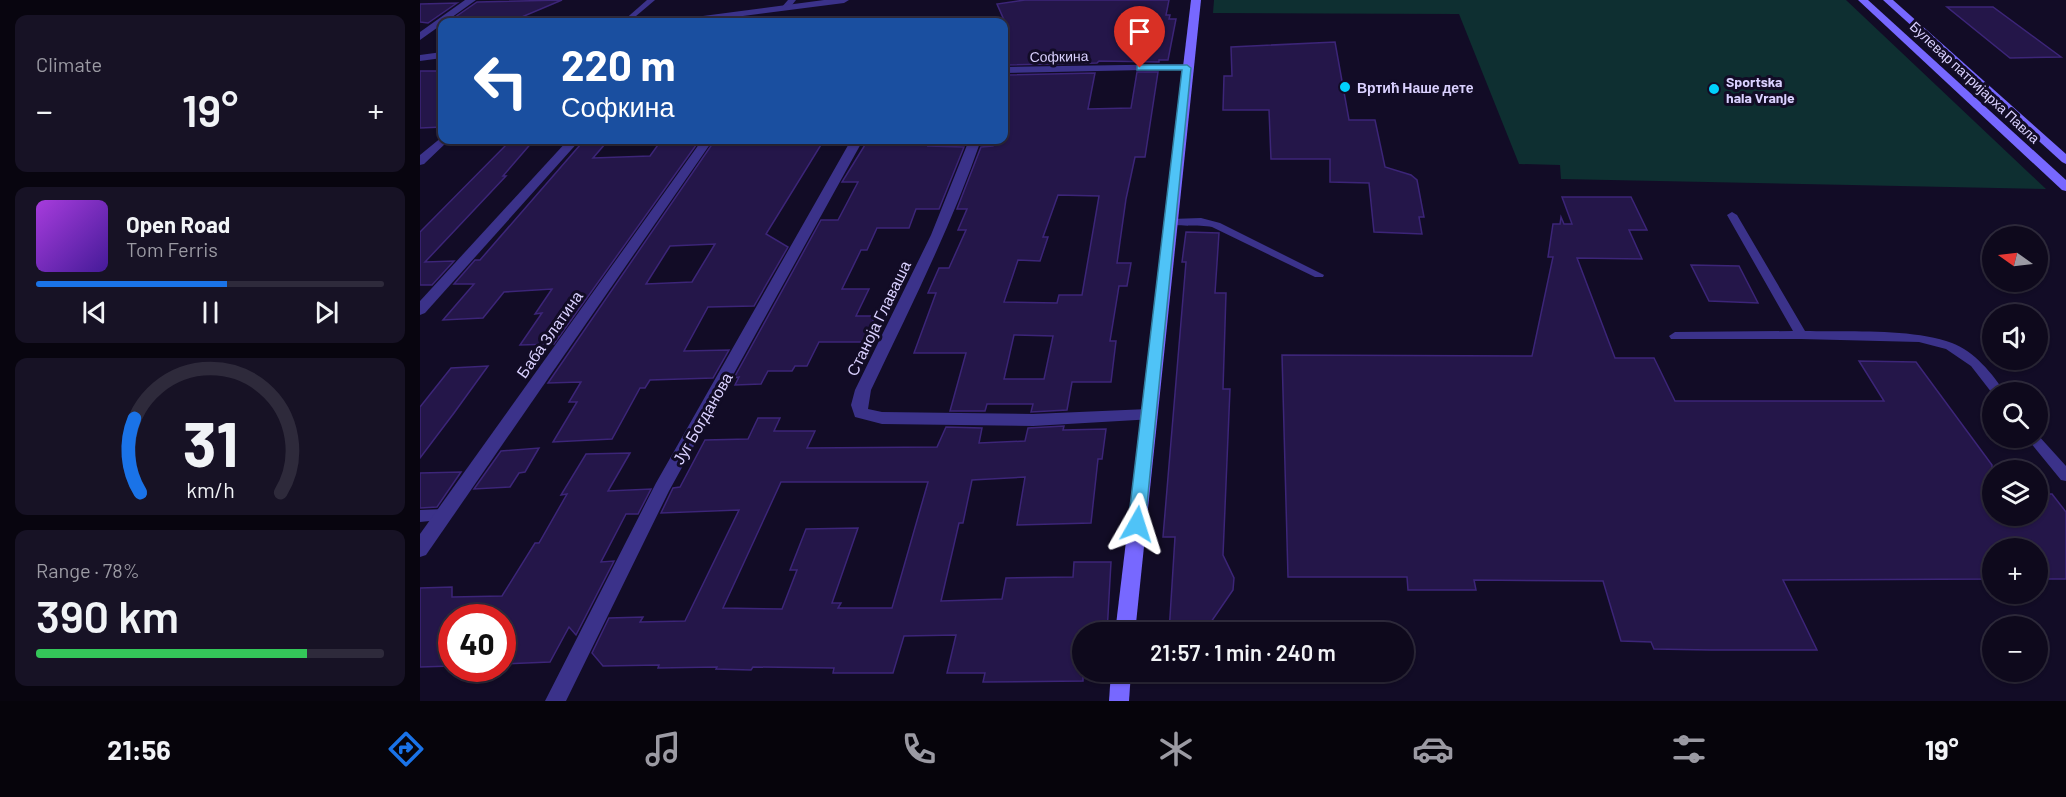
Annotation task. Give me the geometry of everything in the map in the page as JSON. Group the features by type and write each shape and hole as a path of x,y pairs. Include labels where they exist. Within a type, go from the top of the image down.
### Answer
{"street":[{"path":"446,18 471,0"},
{"path":"710,18 784,8 796,3 844,0"},
{"path":"1126,622 1196,0"},
{"name":"Булевар патријарха Павла","path":"1863,0 2066,187"},
{"name":"Булевар патријарха Павла","path":"1888,0 2066,160"},
{"path":"792,17 796,3"},
{"path":"420,37 438,24"},
{"path":"420,58 438,56"},
{"name":"Софкина","path":"1008,70 1187,68"},
{"path":"420,161 439,144"},
{"path":"420,310 570,144"},
{"name":"Баба Златина","path":"420,549 704,144"},
{"name":"Југ Богданова","path":"555,701 662,488 855,144"},
{"name":"Станоја Главаша","path":"974,144 936,240 863,390 859,405 861,414 882,418 1033,420 1148,415"},
{"path":"1119,701 1120,682"}],"lane":[{"path":"630,18 651,0"},
{"path":"1732,215 1801,335"},
{"path":"1171,222 1201,221 1216,225 1319,275"},
{"path":"1675,336 1801,335 1919,338 1950,346 1975,363 1990,382"},
{"path":"2044,448 2066,476"},
{"path":"420,516 444,514"}],"green space":[{"name":"Sportska hala Vranje","path":"1214,0 1846,0 2046,189 1561,179 1560,165 1519,164 1459,14 1213,13"}],"building":[{"path":"562,0 519,18 454,18 477,2"},
{"path":"1025,0 1169,0 1166,15 1170,15 1169,19 1176,19 1168,60 1008,65 1008,18 1003,18 997,4"},
{"path":"457,3 428,23 420,22 420,4"},
{"path":"1947,7 1993,7 2061,57 2010,58"},
{"path":"1335,42 1349,120 1375,120 1385,167 1411,175 1417,180 1424,217 1419,217 1422,234 1374,232 1369,183 1330,182 1330,159 1271,159 1269,110 1223,110 1224,76 1232,76 1231,47"},
{"path":"420,71 438,71 438,127 420,128"},
{"path":"1137,72 1158,72 1145,157 1135,157 1126,199 1117,263 1131,263 1127,286 1119,286 1110,341 1116,341 1111,382 1072,382 1067,410 1031,412 1033,404 987,404 985,411 950,411 966,353 914,353 936,293 928,293 939,268 949,268 966,230 958,230 967,209 957,209 981,147 1008,144 1008,75 1095,73 1088,109 1131,108","holes":["1058,195 1099,196 1082,295 1059,295 1057,303 1004,302 1018,260 1040,261 1048,237 1043,237","1014,335 1053,336 1044,379 1004,379"]},
{"path":"507,144 531,144 503,176 506,176 425,262 454,261 432,285 420,285 420,232"},
{"path":"605,144 593,158 650,156 659,144 697,144 554,344 520,345 542,313 535,314 552,289 504,292 483,318 443,320 474,284 454,284 475,260 480,260 580,145"},
{"path":"712,144 822,144 766,234 788,247 754,306 708,307 684,351 729,350 713,378 650,380 645,388 640,388 612,439 553,442 577,402 569,402 581,382 548,383","holes":["715,244 692,282 646,284 670,246"]},
{"path":"866,144 929,144 928,146 964,147 939,209 916,209 909,228 877,228 867,250 861,250 842,289 869,289 856,316 875,316 863,342 819,342 807,366 795,366 792,371 768,371 761,384 735,385 739,377 734,378 821,220 838,220 858,182 842,182"},
{"path":"1562,197 1631,197 1647,230 1629,230 1642,259 1577,258 1615,358 1654,358 1675,401 1884,401 1859,361 1916,362 1988,460 1982,460 1982,526 2048,526 2048,494 2052,494 2066,512 2066,579 2048,579 2048,538 1982,538 1982,579 1783,580 1817,650 1711,650 1654,649 1651,642 1621,641 1603,581 1474,580 1476,590 1408,590 1407,577 1288,577 1282,355 1532,356 1553,257 1548,257 1553,224 1560,224 1561,217 1564,224 1572,224"},
{"path":"1186,232 1219,233 1215,293 1226,293 1223,389 1230,389 1223,555 1234,578 1233,590 1211,622 1170,622 1175,537 1163,537 1186,262 1182,262"},
{"path":"1691,265 1739,266 1758,303 1709,301"},
{"path":"488,366 420,458 420,407 451,368"},
{"path":"758,418 780,418 774,431 815,431 807,448 937,447 946,427 982,428 979,443 1025,441 1028,428 1064,426 1063,430 1106,429 1102,459 1098,459 1091,523 1017,525 1025,477 972,480 963,523 959,523 941,601 1002,599 1006,578 1073,577 1074,562 1111,562 1108,622 1072,622 1072,681 983,682 985,673 947,673 956,635 904,636 893,673 833,673 834,668 753,667 751,670 716,669 717,667 658,668 659,665 603,666 592,653 609,618 643,617 640,622 685,621 739,510 661,513 673,488 680,487 705,440 748,439","holes":["781,482 928,482 892,608 838,608 841,603 832,603 858,528 806,529 790,570 797,570 782,609 723,608"]},
{"path":"539,448 525,472 519,473 510,487 474,489 501,451"},
{"path":"630,453 608,491 651,489 638,514 626,514 601,562 614,561 576,635 569,627 550,662 516,663 516,604 438,604 438,666 420,667 420,588 452,587 452,597 502,596 535,543 539,543 567,494 561,495 586,454"},
{"path":"461,472 437,507 420,508 420,473"}],"place":[{"name":"Вртић Наше дете","path":"1345,87"},
{"name":"Sportska hala Vranje","path":"1714,89"}],"route":[{"path":"1137,524 1187,68 1140,68"}]}
